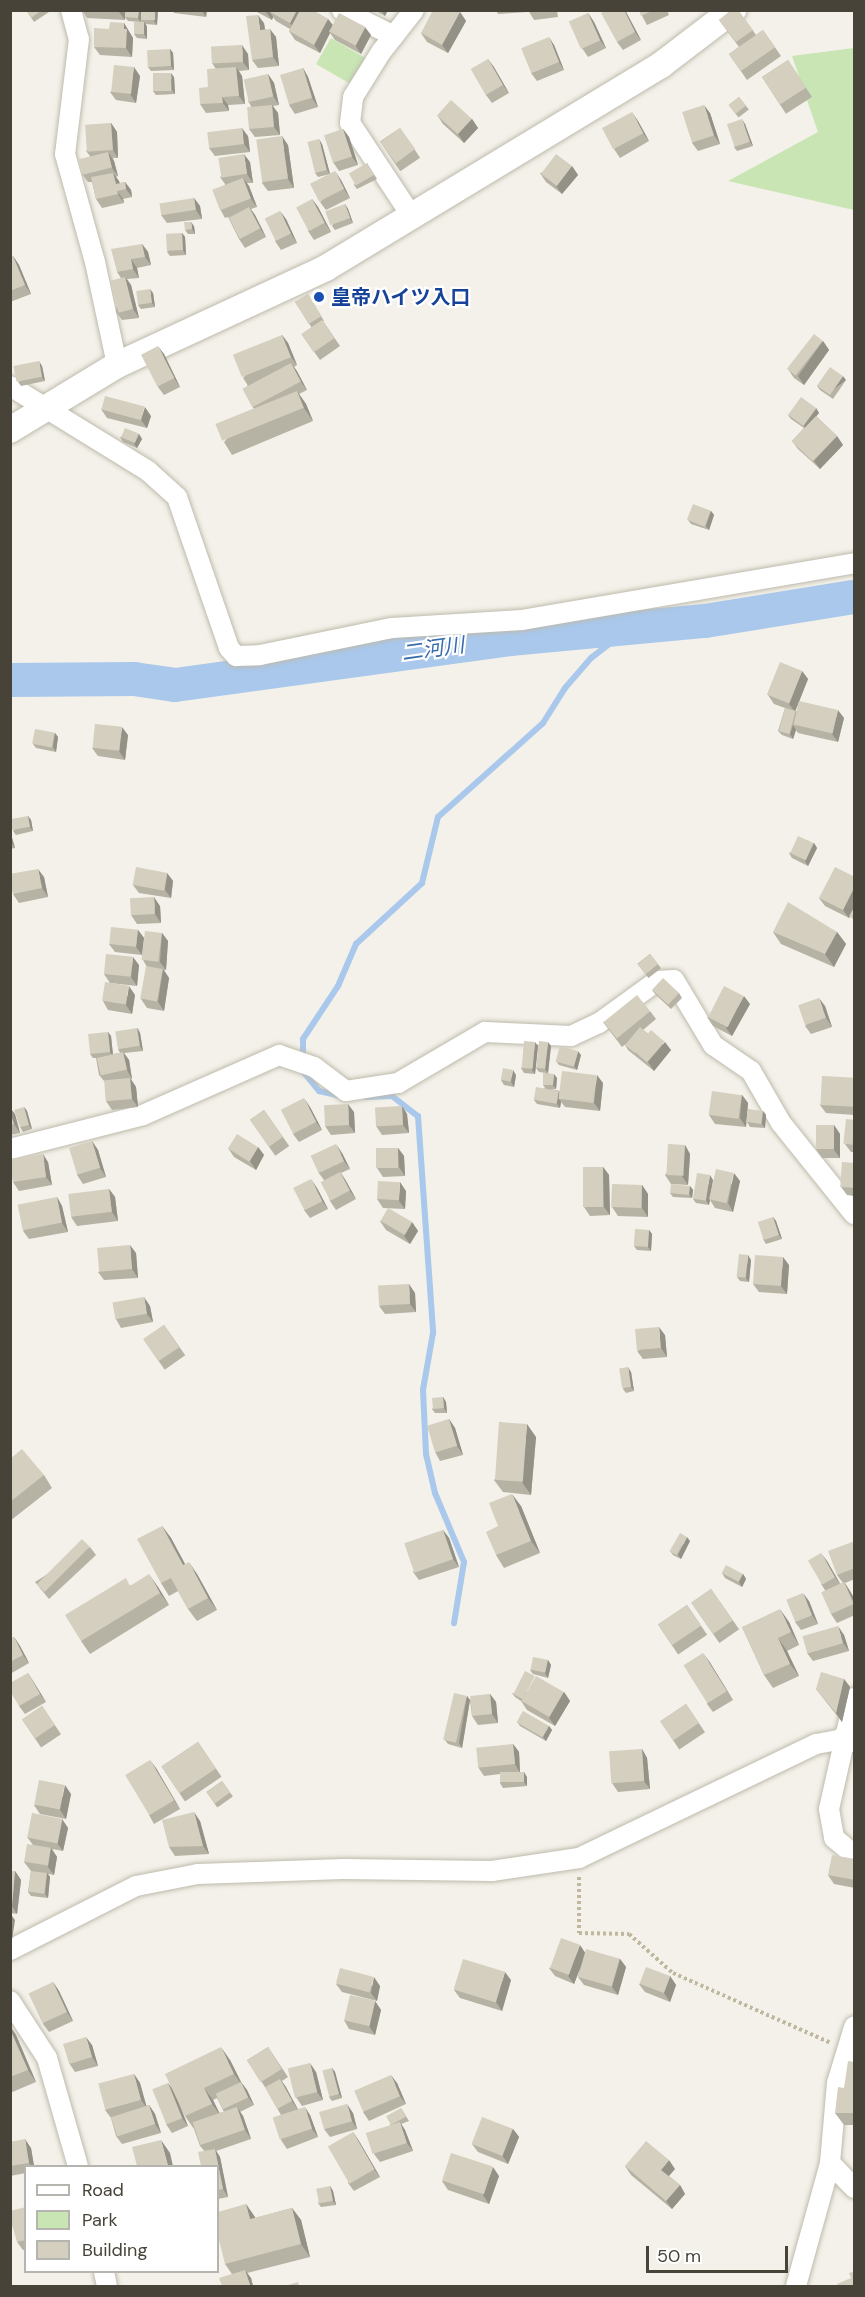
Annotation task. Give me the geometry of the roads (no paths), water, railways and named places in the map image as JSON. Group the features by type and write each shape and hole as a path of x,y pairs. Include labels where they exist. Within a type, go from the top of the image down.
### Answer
{"street":[{"path":"71,10 79,39 65,154 117,365"},
{"path":"342,10 394,36"},
{"path":"411,215 350,123 353,97 414,10"},
{"path":"10,430 117,365 326,268 661,65 727,12"},
{"path":"10,386 147,471 177,497 229,648 236,656 260,655 392,628 522,620 855,563"},
{"path":"10,1149 143,1114 279,1055 314,1067 346,1091 398,1083 485,1032 571,1036 599,1023 657,981 674,980 713,1046 751,1071 781,1123 855,1214"},
{"path":"855,1698 850,1739 829,1809 834,1838 855,1855"},
{"path":"10,1950 136,1886 198,1874 343,1869 492,1871 579,1858 816,1744 850,1739"},
{"path":"10,2001 47,2058 78,2165"},
{"path":"796,2286 830,2163 837,2083 845,2049 855,2027"},
{"path":"830,2163 855,2188"}],"waterway":[{"name":"二河川","path":"10,680 134,679 175,685 510,639 705,621 854,597"},
{"path":"303,1059 303,1039 338,986 356,944 422,883 438,817 543,723 565,688 591,658 630,628"},
{"path":"302,1070 319,1091 341,1096"},
{"path":"366,1097 392,1096 418,1116 433,1333 423,1390 426,1454 435,1493 464,1562 454,1623"}],"place":[{"name":"皇帝ハイツ入口","path":"319,297"}]}
